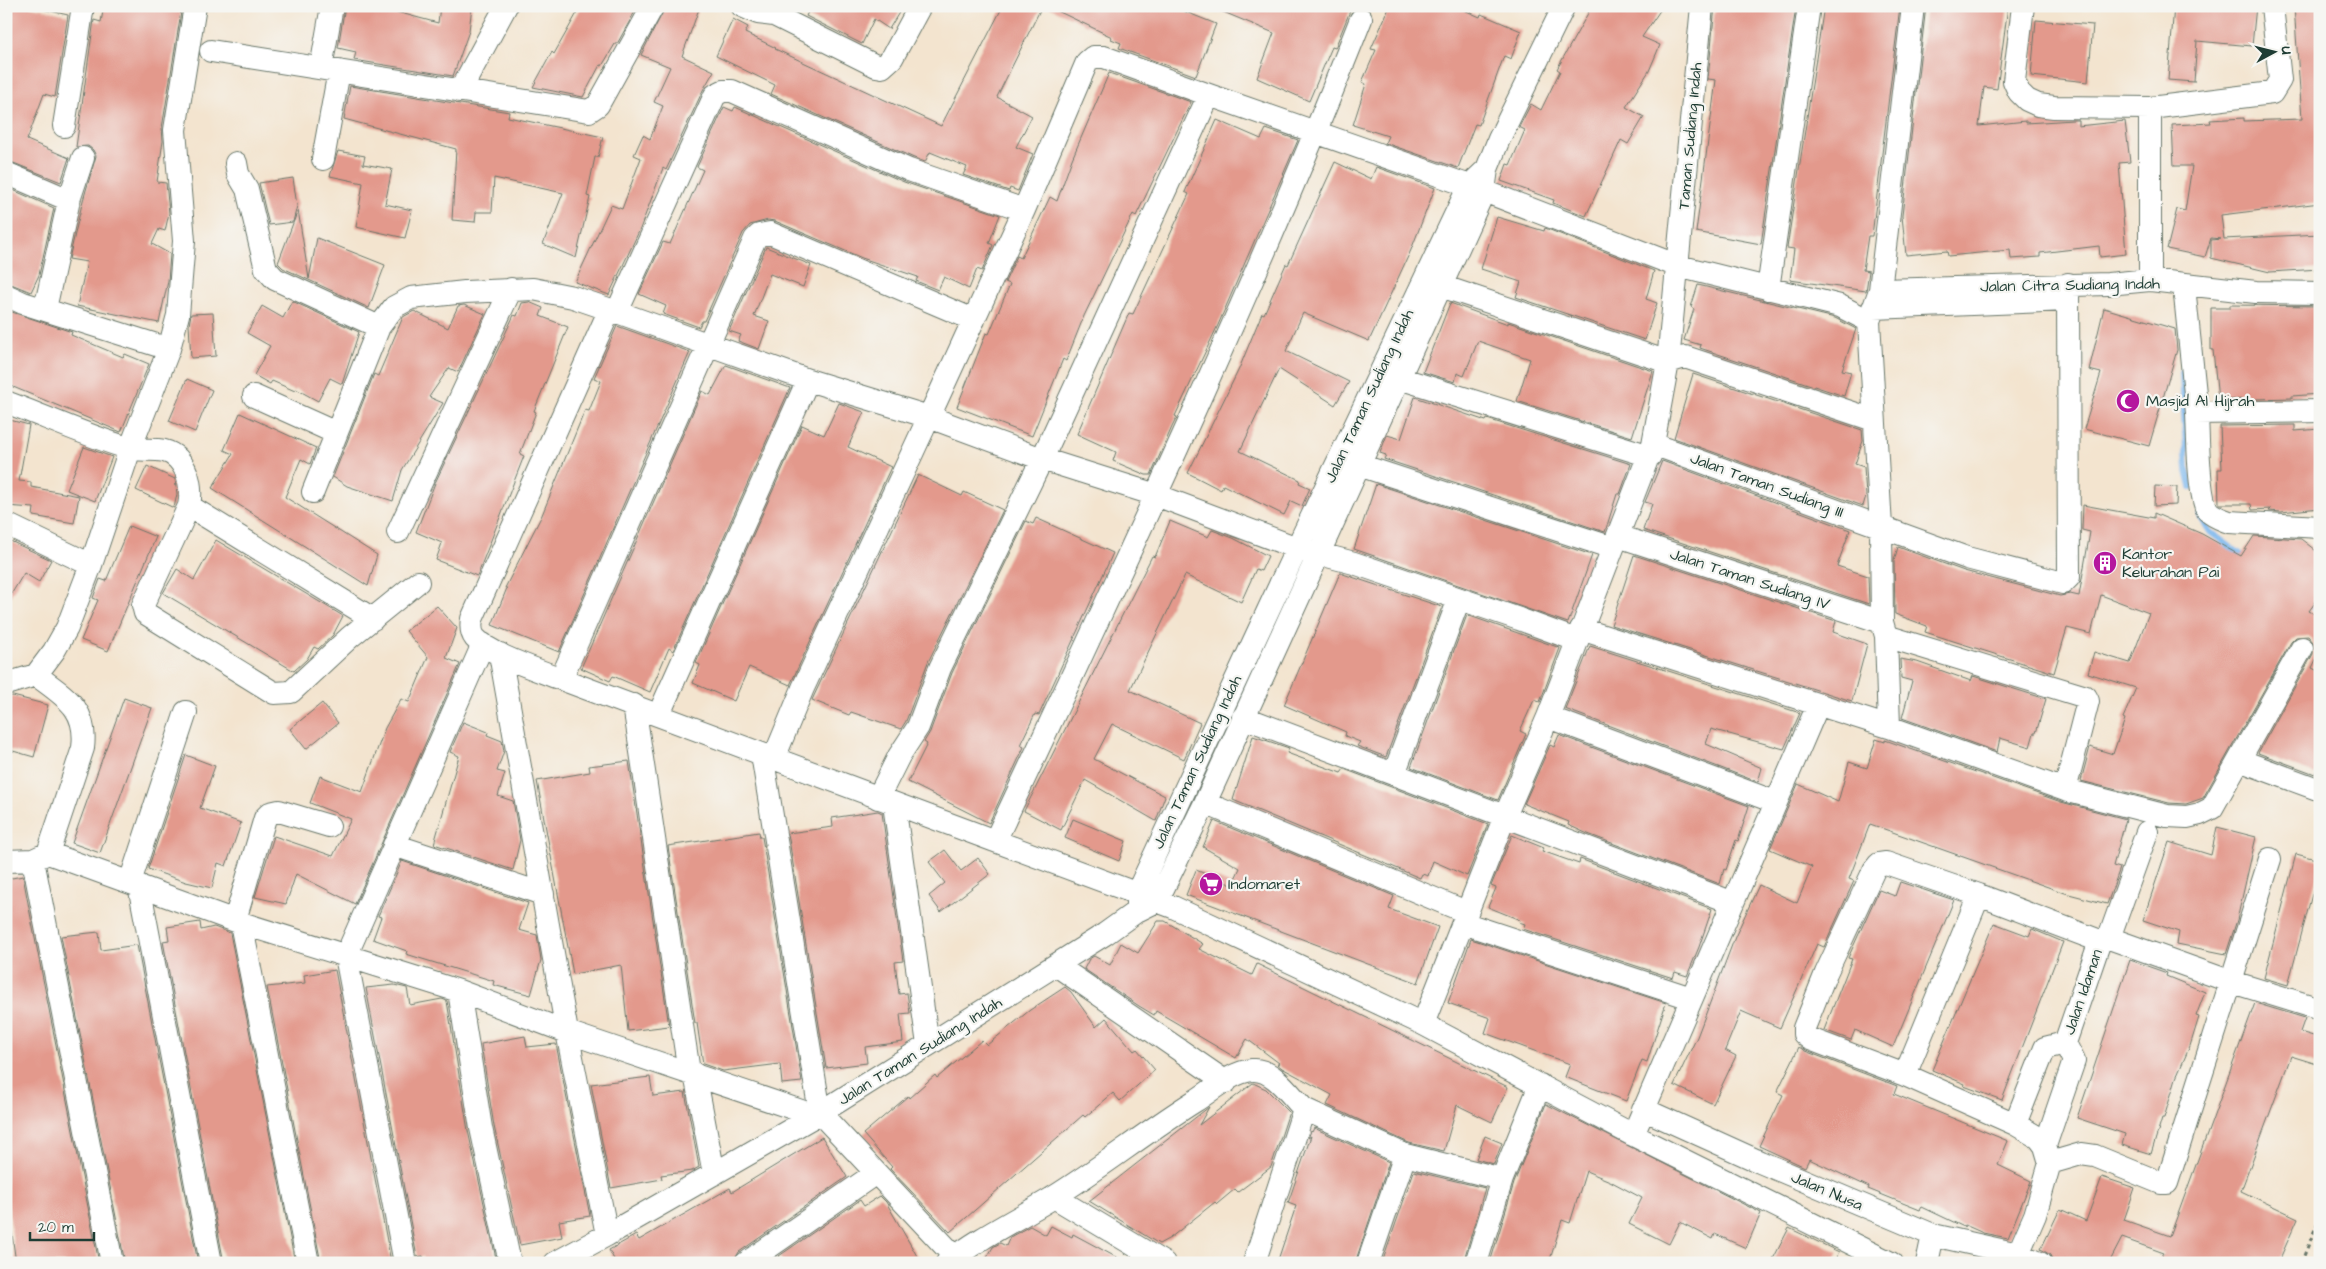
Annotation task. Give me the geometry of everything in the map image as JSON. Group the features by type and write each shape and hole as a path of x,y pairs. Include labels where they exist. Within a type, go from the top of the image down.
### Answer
{"street":[{"path":"6,684 36,675 67,628 92,565 130,449 169,350 178,315 184,241 175,130 194,6"},
{"path":"324,159 332,6"},
{"path":"460,91 506,6"},
{"path":"211,51 577,110 595,109 653,6"},
{"path":"742,6 758,13 777,11 876,66 882,67 888,64 892,58 920,6"},
{"name":"Jalan Taman Sudiang Indah","path":"555,1263 588,1255 607,1236 818,1115 1056,965 1144,902 1297,548 1480,182 1564,6"},
{"name":"Taman Sudiang Indah","path":"1423,1024 1505,816 1548,717 1578,635 1652,450 1668,362 1702,6"},
{"path":"1768,289 1809,6"},
{"path":"1889,727 1881,527 1874,420 1874,306 1914,6"},
{"path":"2023,6 2014,81 2019,92 2027,100 2038,105 2054,107 2150,108 2272,93 2280,80 2272,6"},
{"path":"64,126 76,8"},
{"path":"995,841 1156,495 1316,133 1361,19"},
{"name":"Jalan Citra Sudiang Indah","path":"1024,210 1087,62 1090,59 1104,57 1316,133 1480,182 1524,208 1678,266 1840,306 1874,306 2068,292 2108,284 2150,280 2184,286 2256,292 2320,293"},
{"path":"818,1115 768,756 803,688 1024,210 909,170 732,91 723,91 716,95 614,310 472,619 471,628 474,637 491,649 561,679 659,714 768,756 886,801 995,841 1144,902 1423,1024 1633,1134 1891,1263"},
{"path":"928,1045 886,801 899,756 918,727 940,668 1042,459 1208,95"},
{"path":"2150,108 2150,280"},
{"path":"45,309 69,200 83,158"},
{"path":"236,163 238,174 247,189 266,269 270,275 275,279 380,326"},
{"path":"6,173 69,200"},
{"path":"1144,902 1205,804 1441,286 1480,182"},
{"path":"561,679 755,238 763,232 770,233 974,320"},
{"path":"1441,286 1668,362 1685,357 1874,420"},
{"path":"2184,286 2197,413 2202,495 2207,510 2216,517 2229,522 2320,526"},
{"path":"398,532 511,289"},
{"path":"313,492 380,326 394,307 411,298 511,289 533,289 614,310 808,380 929,417 1042,459 1156,495 1297,548 1354,563 1459,599 1578,635 1818,704 1889,727 2065,790 2167,816 2187,817 2200,814 2212,808 2302,648"},
{"name":"Jalan Taman Sudiang III","path":"1399,378 1652,450 1967,558 2063,583 2069,577 2068,292"},
{"path":"6,295 23,303 169,350"},
{"path":"659,714 808,380"},
{"path":"254,396 336,433"},
{"path":"6,402 130,449 167,452 178,459 186,471 191,494 189,506 144,604 145,613 274,693 283,694 291,692 418,582"},
{"path":"2197,413 2320,411"},
{"name":"Jalan Taman Sudiang IV","path":"1359,465 1615,542 2086,697 2088,701 2065,790"},
{"path":"189,506 373,619"},
{"path":"6,524 92,565"},
{"path":"1394,774 1459,599"},
{"path":"405,1263 346,956 394,845 491,649"},
{"path":"491,649 543,894 567,1032 607,1236"},
{"path":"36,675 73,704 82,719 85,733 83,748 40,856 112,1263"},
{"path":"1633,1134 1731,902 1818,704"},
{"path":"634,705 692,1073 714,1174"},
{"path":"186,712 134,884 211,1263"},
{"path":"1243,717 1731,902"},
{"path":"1548,717 1775,802"},
{"path":"2239,760 2320,790"},
{"path":"1205,804 1465,918 1690,998"},
{"path":"308,1263 238,921 266,818 270,813 278,811 329,826"},
{"name":"Jalan Idaman","path":"2018,1254 2035,1214 2047,1154 2074,1061 2066,1043 2147,832"},
{"path":"394,845 543,894"},
{"path":"6,860 40,856 134,884 238,921 459,991 567,1032 818,1115 876,1173 955,1261 1054,1197 1177,1113 1226,1082 1246,1072 1262,1071 1267,1073 1304,1109 1405,1155 1502,1179"},
{"path":"2270,859 2232,982 2167,1183 2161,1183 2095,1156 2047,1154 2039,1138 2015,1124 1905,1075 1810,1039 1804,1034 1804,1028 1822,982 1874,870 1879,864 1886,863 2105,939 2232,982 2320,1010"},
{"path":"1905,1075 1979,895"},
{"path":"1056,965 1226,1082"},
{"path":"459,991 481,1128 510,1263"},
{"name":"Jalan Idaman","path":"2015,1124 2045,1048 2066,1043"},
{"path":"1476,1263 1502,1179 1540,1085"},
{"path":"1254,1263 1304,1109"},
{"name":"Jalan Nusa","path":"1643,1109 1760,1162 1933,1235 2018,1254 2040,1263"},
{"path":"1368,1263 1405,1155"},
{"path":"746,1263 876,1173"},
{"path":"1054,1197 1164,1263"},
{"path":"1927,1263 1933,1235"}],"path":[{"path":"2301,1263 2320,1217"}],"building":[{"path":"6,6 29,6 68,15 55,97 44,94 27,140 69,158 61,182 6,160 6,50 10,30 6,29"},
{"path":"104,6 182,6 162,128 163,141 157,182 166,183 169,213 165,231 159,229 152,244 170,254 168,281 159,323 77,306 87,262 69,259 96,156 88,146 76,147 94,20 101,22"},
{"path":"345,6 374,6 438,23 440,6 472,6 469,31 453,76 354,60 356,52 338,48"},
{"path":"581,6 638,6 617,44 615,44 602,66 600,65 583,97 533,87 552,52 554,54"},
{"path":"666,6 700,6 682,56 714,71 703,90 666,170 663,168 640,229 609,295 575,282 611,205 622,209 641,158 634,155 643,135 650,139 663,106 654,102 670,67 641,55"},
{"path":"811,6 903,6 889,29 874,19 862,44 806,16"},
{"path":"1003,6 1042,6 997,97 1032,116 1016,147 1033,154 1018,191 1010,188 1009,191 963,175 967,167 930,152 925,162 914,158 771,94 775,85 716,56 733,19 748,27 745,33 775,49 941,126"},
{"path":"1047,6 1171,6 1216,24 1196,76 1119,48 1121,43 1111,39 1112,37"},
{"path":"1209,6 1352,6 1335,48 1332,47 1309,101 1257,78 1274,33"},
{"path":"1390,6 1455,6 1480,17 1481,14 1521,31 1511,59 1504,56 1479,125 1475,124 1458,168 1385,143 1388,136 1353,125 1366,84 1362,82 1376,50 1371,49"},
{"path":"1592,6 1663,6 1642,37 1660,45 1649,71 1626,107 1644,117 1628,144 1621,140 1586,216 1553,203 1554,200 1501,181 1507,164 1510,165 1525,130 1519,127 1531,104 1541,110 1560,71 1557,69"},
{"path":"1715,6 1796,7 1761,244 1696,232 1716,80 1708,79"},
{"path":"1824,6 1900,6 1872,236 1868,236 1863,270 1869,271 1866,291 1790,280 1794,249 1787,248"},
{"path":"1926,6 1969,9 1969,6 2008,6 1997,89 1984,87 1979,126 2026,121 2026,123 2078,120 2078,126 2125,121 2130,162 2119,163 2126,254 2100,257 2099,246 2040,253 2040,257 2011,259 2010,250 1948,256 1947,251 1906,255 1902,216"},
{"path":"2174,6 2256,6 2252,46 2197,41 2194,82 2168,80"},
{"path":"2294,6 2320,6 2320,203 2221,215 2224,239 2320,234 2320,269 2270,272 2211,258 2211,240 2221,239 2211,238 2205,257 2167,249 2177,209 2185,211 2192,166 2174,166 2172,125 2211,123 2210,120 2244,118 2244,121 2302,119"},
{"path":"2036,20 2093,25 2088,82 2031,76"},
{"path":"1109,73 1191,102 1136,216 1133,214 1084,316 1066,361 1063,359 1032,436 957,407 986,333 989,334 1010,284 1005,282 1017,256 1021,258 1050,197 1057,201 1072,159"},
{"path":"350,86 509,112 508,117 603,137 598,157 595,157 587,196 590,197 576,258 543,244 563,193 494,178 492,212 476,212 475,222 452,220 456,149 344,119"},
{"path":"724,107 733,111 735,107 904,182 1000,215 989,243 993,245 982,271 977,269 969,289 944,277 938,290 916,281 918,277 862,258 775,221 768,220 750,225 743,233 704,321 702,321 699,327 663,314 666,306 639,294 663,242 670,244 703,170 697,167"},
{"path":"1217,120 1261,139 1266,129 1298,140 1218,325 1175,416 1177,417 1151,475 1146,475 1113,461 1116,452 1077,434 1129,313 1133,314 1189,194 1185,192"},
{"path":"338,151 365,156 363,164 392,169 385,204 412,210 405,238 356,227 363,183 330,176"},
{"path":"1335,162 1371,179 1376,167 1435,188 1411,250 1369,341 1303,313 1286,351 1349,382 1335,405 1279,369 1240,451 1300,480 1299,483 1310,488 1302,506 1291,501 1284,515 1223,485 1221,490 1188,473 1239,369 1262,313 1264,314 1286,264 1288,265"},
{"path":"293,178 297,206 293,222 269,225 259,183"},
{"path":"6,187 54,208 39,275 31,292 6,282"},
{"path":"298,210 309,279 317,238 385,265 369,308 283,268 278,263"},
{"path":"1497,217 1544,231 1545,228 1654,271 1646,299 1657,303 1645,340 1516,297 1521,282 1481,269"},
{"path":"766,247 811,265 803,287 770,274 754,316 769,321 759,349 738,341 741,335 729,331"},
{"path":"1698,285 1835,318 1856,329 1842,370 1851,372 1844,396 1700,348 1701,345 1684,340 1694,309 1691,307"},
{"path":"292,301 359,332 342,384 330,378 318,401 296,389 295,391 272,381 270,384 254,375 270,346 247,333 262,306 283,318"},
{"path":"529,302 543,308 540,316 568,327 534,411 536,412 520,454 524,456 477,576 436,560 442,543 416,532 435,483 514,315 517,316 522,303"},
{"path":"1450,303 1653,371 1632,437 1517,401 1530,359 1478,341 1464,376 1457,373 1455,382 1423,372"},
{"path":"464,305 485,314 458,372 449,368 429,397 443,403 402,470 393,501 347,486 333,477 374,374 378,376 403,317 414,311 448,328 458,306"},
{"path":"2230,305 2320,306 2320,394 2292,396 2292,398 2218,400 2213,350 2211,350 2211,308 2230,308"},
{"name":"Masjid Al Hijrah","path":"2104,308 2175,329 2177,350 2149,446 2084,429 2101,373 2089,370"},
{"path":"6,310 72,332 71,335 123,357 125,354 149,364 121,432 6,384"},
{"path":"213,313 216,356 191,358 189,325 191,314"},
{"path":"617,326 690,352 559,652 492,625 507,588 505,588 542,515 585,410 589,411 601,381 594,378"},
{"path":"726,365 790,388 673,651 669,648 650,692 613,676 610,681 581,668 702,391 710,395"},
{"path":"1693,374 1862,430 1863,441 1855,464 1864,467 1866,496 1863,506 1674,438"},
{"path":"187,379 212,390 195,432 169,421"},
{"path":"1415,397 1486,421 1487,419 1631,464 1620,494 1617,494 1605,532 1384,459 1386,455 1380,453 1387,435 1401,439"},
{"path":"839,403 864,412 848,447 891,467 790,685 749,667 734,701 693,683 700,665 696,663 802,425 824,435"},
{"path":"240,413 316,448 310,464 301,459 285,497 377,555 368,586 212,488 233,454 224,450"},
{"path":"6,419 29,425 19,481 31,482 31,487 79,496 74,523 33,516 34,508 6,506"},
{"path":"2295,425 2295,431 2320,429 2320,508 2281,512 2269,511 2271,509 2252,510 2251,504 2219,504 2218,469 2222,469 2220,426"},
{"path":"84,447 112,457 95,501 67,490"},
{"path":"1662,461 1850,530 1837,566 1868,576 1869,604 1643,530 1652,504 1645,502"},
{"path":"147,466 175,479 177,494 174,508 136,490"},
{"path":"918,475 962,496 964,492 1003,510 928,662 906,721 901,729 851,712 849,715 812,700"},
{"path":"1376,484 1592,555 1568,623 1354,549"},
{"path":"2155,486 2177,487 2176,505 2154,506"},
{"path":"2083,505 2154,518 2154,513 2202,534 2241,556 2254,536 2301,539 2320,554 2320,596 2309,611 2320,617 2320,651 2312,668 2320,672 2320,763 2315,774 2258,753 2313,654 2313,642 2308,636 2296,637 2291,642 2203,798 2186,804 2169,803 2081,781 2090,747 2113,754 2125,719 2123,718 2136,688 2088,673 2094,652 2130,663 2149,613 2101,595 2091,634 2067,628 2054,673 1925,632 1927,626 1895,614 1894,561 1898,547 1964,571 2060,596 2070,594 2079,596 2090,532 2082,530"},
{"path":"1036,518 1113,553 1039,715 1035,714 1020,745 1024,747 989,823 908,782 927,744 924,742 930,732 952,673 1026,521 1033,524"},
{"path":"1170,521 1208,537 1212,530 1233,538 1268,556 1261,571 1256,569 1241,602 1185,575 1130,690 1200,723 1184,759 1112,724 1094,759 1165,796 1156,821 1085,780 1061,830 1024,811 1152,556 1155,557"},
{"path":"129,526 156,537 108,651 81,640 98,600 93,598 100,579 106,581"},
{"path":"6,539 51,560 39,582 24,573 6,603"},
{"path":"216,540 343,616 333,635 318,649 314,647 307,659 294,671 163,593 177,569 194,580"},
{"path":"1634,555 1836,621 1833,632 1867,644 1852,701 1611,625"},
{"path":"1340,573 1442,607 1386,757 1357,746 1360,742 1345,736 1346,732 1284,705"},
{"path":"437,606 457,628 446,658 460,664 355,904 296,874 286,904 255,897 274,836 333,856 351,819 310,803 320,776 362,792 385,728 401,699 409,702 428,657 406,631"},
{"path":"1467,615 1560,648 1540,702 1534,700 1520,731 1526,734 1498,800 1411,767"},
{"path":"1590,646 1800,713 1784,749 1711,729 1706,744 1762,768 1758,782 1565,709"},
{"path":"1900,659 1917,662 1971,681 1973,676 2046,699 2030,747 2000,738 1997,752 1902,718 1912,681 1901,678"},
{"path":"13,696 48,705 34,757 6,749 6,697"},
{"path":"124,698 152,708 100,853 72,843"},
{"path":"322,703 338,723 306,749 290,729"},
{"path":"463,722 488,732 487,735 502,741 504,751 497,771 505,773 498,796 513,801 520,840 513,870 434,844 459,756 450,752"},
{"path":"1559,735 1749,806 1738,841 1736,840 1720,884 1588,834 1568,825 1569,822 1524,804 1550,745 1554,747"},
{"path":"1253,736 1289,748 1287,753 1341,773 1344,769 1488,824 1467,876 1433,861 1428,876 1422,874 1420,878 1233,800"},
{"path":"1876,739 1885,742 1885,740 2061,802 2126,819 2113,866 2120,868 2107,904 2065,893 1870,824 1849,879 1854,881 1824,947 1817,944 1780,1028 1741,1011 1725,1050 1736,1056 1713,1104 1674,1085 1697,1037 1735,937 1759,885 1797,903 1812,867 1770,849 1798,784 1838,802 1849,762 1867,768"},
{"path":"186,755 215,766 200,808 241,823 226,866 218,863 212,888 186,882 148,869"},
{"path":"629,761 669,1026 628,1031 621,965 573,974 537,781 590,772 589,766"},
{"path":"878,811 882,813 903,961 895,962 899,994 907,993 910,1013 900,1014 903,1042 865,1047 867,1063 826,1068 788,833 833,827 832,818"},
{"path":"1073,819 1126,841 1119,861 1065,838"},
{"path":"1214,821 1394,896 1389,909 1438,927 1418,983 1186,895 1196,870 1232,885 1240,868 1203,847"},
{"path":"2217,827 2256,837 2237,920 2226,954 2177,944 2179,932 2143,920 2169,842 2211,855"},
{"path":"759,832 760,837 762,837 802,1082 782,1084 780,1064 723,1071 703,1064 697,1023 695,1023 668,846"},
{"path":"1512,835 1544,848 1542,851 1579,864 1580,859 1712,909 1687,976 1675,972 1673,978 1523,929 1525,924 1519,922 1520,920 1488,907 1496,888 1491,886"},
{"path":"945,850 961,871 978,858 990,874 941,912 929,896 945,883 929,862"},
{"path":"2296,854 2320,860 2320,864 2288,985 2264,978"},
{"path":"402,861 528,903 519,930 537,935 541,960 531,995 493,985 494,981 406,954 407,951 373,939 381,917 378,916"},
{"path":"23,876 99,1263 16,1263 6,1192 6,879"},
{"path":"1900,882 1954,900 1893,1047 1855,1030 1851,1040 1824,1030 1852,959 1848,958 1879,890 1895,896"},
{"path":"1158,921 1165,921 1203,944 1199,949 1252,975 1257,964 1508,1087 1492,1122 1457,1105 1444,1151 1409,1143 1327,1105 1332,1095 1282,1068 1277,1064 1279,1063 1247,1039 1236,1058 1156,1011 1154,1015 1084,969 1089,959 1094,956 1110,965 1121,943 1138,953"},
{"path":"200,922 201,930 214,927 230,933 295,1263 224,1263 163,941 169,940 167,927"},
{"path":"1994,923 2029,936 2032,929 2063,942 2002,1100 1964,1086 1965,1084 1932,1070"},
{"path":"99,932 101,950 137,945 198,1263 125,1263 61,936"},
{"path":"1471,939 1666,1003 1647,1062 1642,1060 1626,1101 1565,1077 1570,1064 1485,1033 1490,1018 1448,1003"},
{"path":"2130,960 2167,973 2166,976 2205,992 2196,1016 2199,1017 2190,1046 2176,1078 2151,1154 2122,1145 2125,1134 2077,1118"},
{"path":"335,970 391,1262 321,1263 267,987 305,983 304,975"},
{"path":"394,985 407,988 410,1005 442,999 447,1001 468,1131 497,1263 424,1263 423,1256 417,1257 366,988"},
{"path":"1065,987 1071,992 1096,1027 1106,1018 1134,1051 1137,1049 1155,1070 1120,1101 1113,1093 1085,1117 1083,1115 950,1232 890,1169 892,1167 863,1134 935,1075 937,1078 982,1040 987,1045 1030,1010"},
{"path":"2255,1003 2305,1018 2300,1032 2320,1038 2320,1065 2291,1056 2241,1191 2298,1218 2278,1263 2157,1263 2164,1253 2122,1238 2109,1263 2053,1263 2050,1255 2041,1249 2060,1209 2086,1221 2102,1177 2135,1188 2124,1220 2170,1236"},
{"path":"525,1036 527,1047 556,1044 590,1216 559,1221 562,1237 520,1245 494,1126 481,1044"},
{"path":"1799,1047 1897,1086 1894,1094 2008,1141 1998,1165 2031,1181 2008,1238 1983,1233 1965,1225 1964,1227 1922,1207 1920,1210 1868,1189 1869,1187 1809,1159 1805,1167 1759,1146 1783,1095 1777,1092"},
{"path":"650,1077 653,1096 685,1092 699,1167 692,1171 661,1175 662,1179 611,1188 591,1084"},
{"path":"1253,1083 1266,1089 1289,1112 1271,1167 1238,1192 1235,1189 1217,1204 1215,1202 1170,1238 1159,1244 1089,1201 1209,1107 1199,1125"},
{"path":"1546,1104 1761,1213 1746,1248 1715,1234 1713,1239 1680,1222 1669,1244 1629,1224 1642,1198 1586,1171 1570,1223 1562,1220 1549,1263 1490,1263 1514,1183"},
{"path":"1314,1128 1389,1162 1355,1263 1277,1263 1296,1206 1288,1203 1311,1136 1308,1138"},
{"path":"1485,1136 1502,1143 1494,1164 1476,1159"},
{"path":"822,1137 847,1177 739,1252 733,1263 616,1263 609,1250 636,1235 639,1240 730,1188 732,1192"},
{"path":"1414,1171 1485,1188 1463,1263 1382,1263"},
{"path":"880,1196 886,1202 921,1263 783,1263 779,1256 860,1200 864,1206"},
{"path":"1030,1226 1046,1235 1051,1226 1072,1237 1073,1234 1127,1263 984,1263 993,1247 1000,1243 1006,1246 1010,1237"},
{"path":"1789,1228 1839,1252 1833,1263 1771,1263"}],"waterway":[{"path":"2182,373 2187,471 2191,487"},
{"path":"2200,516 2210,532 2247,559"},
{"path":"2306,602 2320,612"}],"place":[{"name":"Masjid Al Hijrah","path":"2128,401"},
{"name":"Kantor Kelurahan Pai","path":"2105,563"},
{"name":"Indomaret","path":"1211,884"}]}
